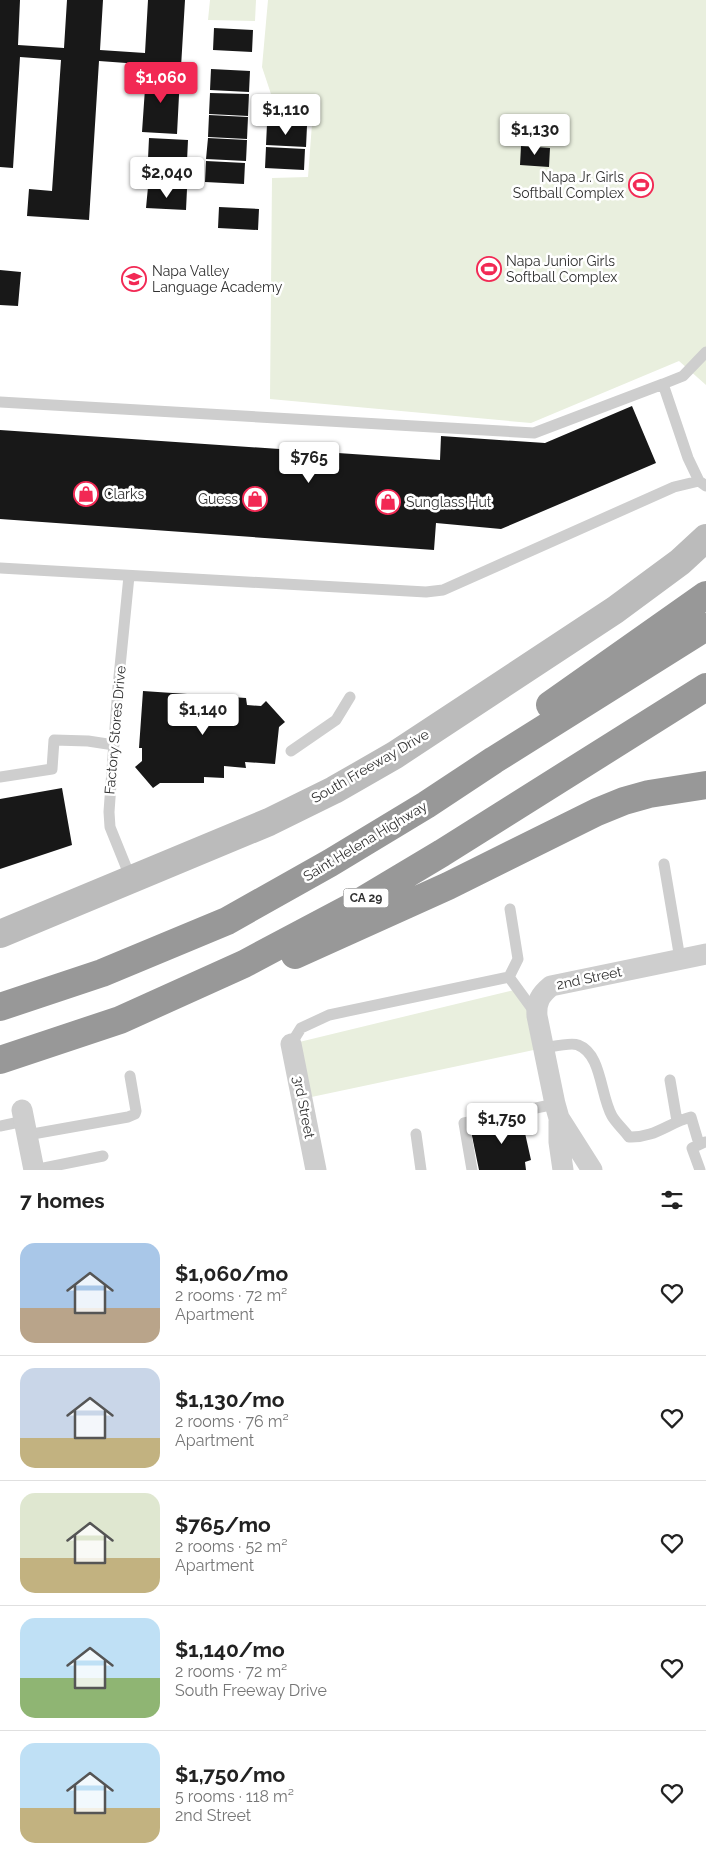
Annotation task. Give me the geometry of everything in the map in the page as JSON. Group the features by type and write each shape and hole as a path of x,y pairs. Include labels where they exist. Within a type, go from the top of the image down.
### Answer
{"highway":[{"path":"330,863 706,595"},
{"name":"Saint Helena Highway","path":"0,1007 102,973 227,921 330,863 426,805 706,627"},
{"name":"CA 29","path":"0,1060 120,1020 244,964 355,905 706,686"},
{"path":"0,1060 88,1040 162,1016 255,972 356,929 448,886 597,812 624,801 649,794 706,786"}],"street":[{"name":"South Freeway Drive","path":"0,934 269,822 334,790 395,755 615,610 680,562 706,538"},
{"name":"2nd Street","path":"563,1170 557,1111 537,1016 536,1004 541,994 551,986 706,954"},
{"name":"3rd Street","path":"292,1044 316,1170"},
{"name":"2nd Street","path":"557,1111 592,1170"},
{"path":"24,1122 34,1170"}],"lane":[{"path":"0,402 534,433 683,376 706,352"},
{"path":"0,568 426,592 443,590 674,488 702,484 688,458 663,384"},
{"name":"Factory Stores Drive","path":"130,576 109,812 110,827 132,880"},
{"path":"291,750 336,720 350,697"},
{"path":"0,777 52,769 54,740 88,741 114,745"},
{"path":"664,864 680,959"},
{"path":"510,909 518,959 510,977"},
{"path":"510,977 537,1016"},
{"path":"292,1044 301,1028 329,1015 510,977"},
{"path":"543,1048 576,1044 588,1051 597,1067 603,1092 612,1116 629,1137 644,1137 677,1121 691,1117 703,1143 692,1148 700,1170"},
{"path":"0,1126 24,1122 128,1117 135,1114 136,1110 130,1076"},
{"path":"670,1080 677,1121"},
{"path":"472,1170 464,1123 557,1111"},
{"path":"416,1134 421,1170"},
{"path":"34,1170 103,1156"}],"green space":[{"path":"210,0 256,0 255,21 208,20"},
{"name":"Napa Junior Girls Softball Complex","path":"268,0 706,0 706,385 679,361 531,423 270,399 272,178 308,177 314,97 271,94 262,67"},
{"path":"518,989 543,1048 302,1099 291,1044"}],"building":[{"path":"0,0 20,0 18,45 64,48 67,0 103,0 100,50 145,53 148,0 185,0 181,67 99,61 89,220 27,216 29,189 52,191 61,60 20,57 13,168 0,167"},
{"path":"214,28 253,30 252,52 213,50"},
{"path":"211,69 250,71 249,92 210,90"},
{"path":"146,74 180,76 177,134 142,132"},
{"path":"210,93 249,94 248,116 209,114"},
{"path":"269,100 308,102 307,124 268,122"},
{"path":"209,115 248,117 247,139 208,137"},
{"path":"267,124 307,126 306,147 266,145"},
{"path":"149,138 188,140 187,161 148,159"},
{"path":"208,138 247,140 246,161 206,159"},
{"path":"521,146 550,148 549,167 520,165"},
{"path":"266,147 305,149 304,170 265,168"},
{"path":"206,161 245,163 244,184 205,182"},
{"path":"149,164 189,166 187,187 148,185"},
{"path":"148,187 187,189 186,210 146,208"},
{"path":"219,207 259,209 258,230 218,228"},
{"path":"0,270 21,272 18,306 0,305"},
{"path":"632,406 656,463 501,529 436,523 434,550 0,519 0,430 440,460 441,436 545,443"},
{"path":"143,691 246,698 247,705 261,706 266,701 285,722 279,727 275,764 245,762 246,768 224,766 224,778 204,777 204,783 160,783 153,788 135,767 142,761 142,748 139,748"},
{"path":"62,788 72,845 0,869 0,799"},
{"path":"521,1115 531,1160 525,1162 526,1170 479,1170 471,1131 480,1129 479,1125"}],"place":[{"name":"Napa Jr. Girls Softball Complex","path":"641,185"},
{"name":"Napa Junior Girls Softball Complex","path":"489,269"},
{"name":"Napa Valley Language Academy","path":"134,279"},
{"name":"Clarks","path":"86,494"},
{"name":"Guess","path":"255,499"},
{"name":"Sunglass Hut","path":"388,502"}]}
